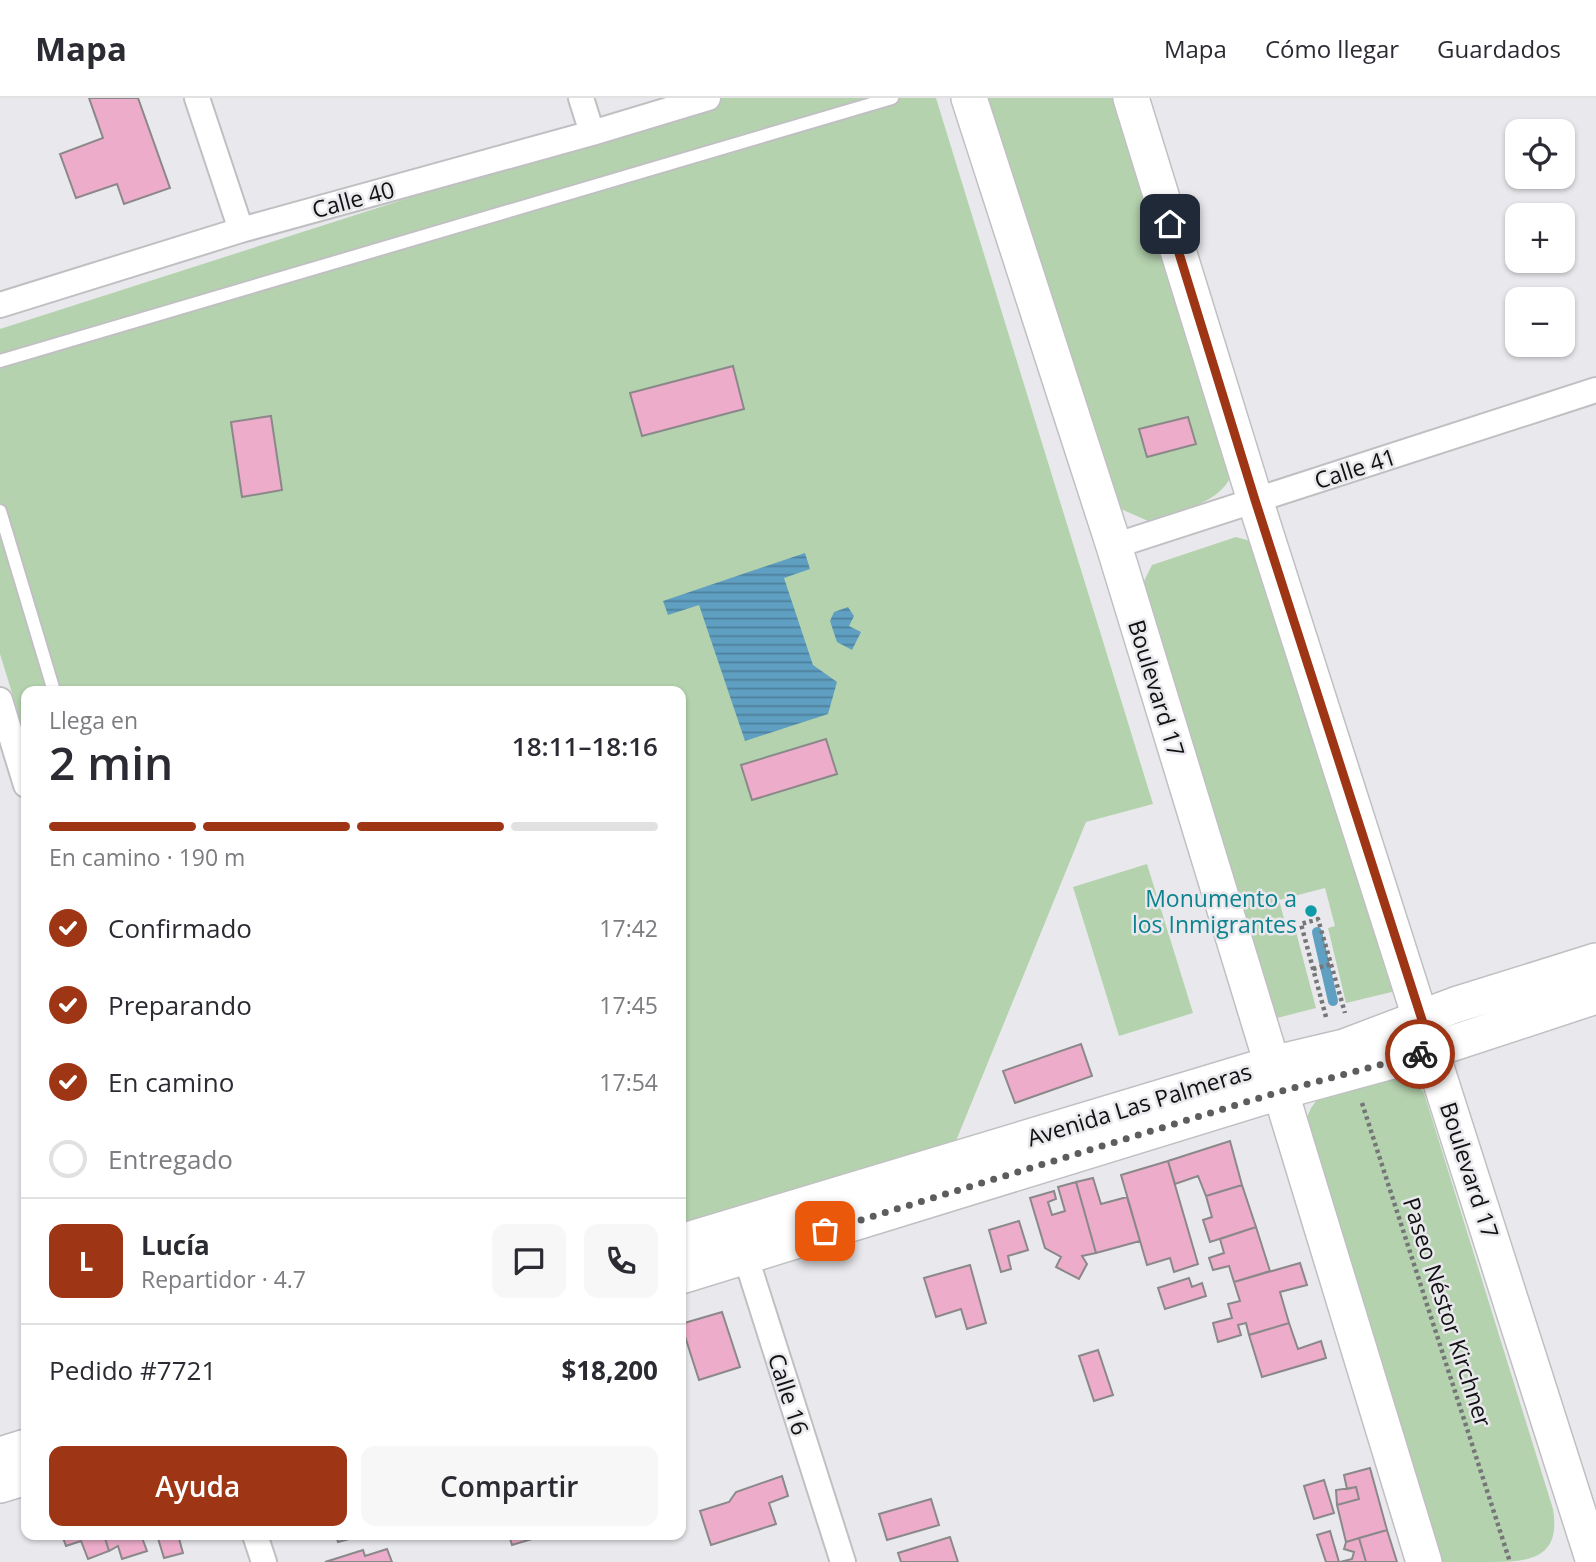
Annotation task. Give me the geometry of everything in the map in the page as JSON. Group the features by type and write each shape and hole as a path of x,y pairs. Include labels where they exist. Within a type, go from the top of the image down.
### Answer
{"main road":[{"name":"Boulevard 17","path":"969,98 1114,546 1424,1562"},
{"name":"Boulevard 17","path":"1131,98 1255,500 1594,1562"},
{"name":"Avenida Las Palmeras","path":"686,1273 741,1240 1277,1077 1421,1018 1596,961"},
{"name":"Avenida Las Palmeras","path":"1277,1077 1352,1072 1432,1051 1596,996"},
{"name":"Avenida Las Palmeras","path":"686,1242 741,1240"},
{"path":"0,1455 21,1449"},
{"path":"0,1485 21,1479"}],"street":[{"path":"197,98 241,230"},
{"path":"581,98 592,133"},
{"name":"Calle 40","path":"0,305 241,230 592,133 708,98"},
{"name":"Calle 41","path":"1114,546 1596,390"},
{"path":"0,700 21,769"},
{"name":"Calle 16","path":"741,1240 843,1562"},
{"path":"257,1540 264,1562"}],"lane":[{"path":"0,361 892,98"},
{"path":"0,511 52,686"}],"path":[{"path":"1327,1019 1301,924 1318,919 1346,1014"},
{"path":"1313,969 1332,964"},
{"name":"Paseo Néstor Kirchner","path":"1352,1072 1510,1562"}],"green space":[{"path":"721,98 936,98 1153,804 1086,822 951,1153 686,1228 686,686 21,686 21,722 0,654 0,329"},
{"path":"988,98 1120,98 1231,476 1217,494 1196,506 1148,521 1121,509 1112,496"},
{"path":"1236,537 1250,541 1396,991 1346,1003 1328,928 1335,926 1325,888 1279,900 1287,930 1295,928 1316,1008 1277,1018 1140,589 1152,565"},
{"path":"1147,864 1193,1013 1119,1036 1073,887"},
{"path":"1398,1072 1409,1075 1424,1093 1553,1509 1552,1538 1547,1547 1540,1554 1519,1561 1440,1562 1305,1122 1319,1097"}],"water":[{"path":"805,553 810,569 784,578 813,665 837,682 828,714 745,741 699,605 668,615 663,601"},
{"path":"848,607 854,616 849,626 861,632 852,650 837,642 830,621 834,612"}],"building":[{"path":"89,98 138,98 170,188 124,204 117,184 76,198 60,154 103,138"},
{"path":"733,366 744,409 642,436 630,393"},
{"path":"271,416 282,490 242,497 231,422"},
{"path":"1188,417 1196,444 1147,457 1139,429"},
{"path":"826,739 837,774 752,800 741,765"},
{"path":"1081,1044 1092,1076 1015,1103 1003,1071"},
{"path":"1230,1141 1242,1185 1206,1196 1198,1176 1175,1184 1168,1161"},
{"path":"1168,1161 1198,1264 1174,1272 1170,1258 1147,1265 1121,1175"},
{"path":"1093,1178 1101,1204 1127,1197 1140,1241 1096,1253 1076,1182"},
{"path":"1076,1182 1096,1253 1082,1256 1087,1264 1079,1279 1056,1267 1061,1257 1045,1248 1030,1198 1054,1191 1056,1199 1048,1202 1052,1215 1065,1211 1058,1187"},
{"path":"1242,1185 1256,1227 1210,1242 1203,1220 1212,1217 1206,1196"},
{"path":"1019,1221 1028,1250 1008,1256 1011,1269 1001,1272 989,1230"},
{"path":"1256,1227 1270,1271 1234,1282 1229,1266 1213,1270 1209,1258 1224,1253 1220,1239"},
{"path":"1300,1263 1307,1285 1280,1292 1289,1323 1249,1335 1246,1323 1238,1325 1241,1335 1218,1342 1213,1323 1232,1318 1228,1304 1240,1301 1234,1282"},
{"path":"970,1265 986,1323 967,1329 961,1309 936,1317 924,1278"},
{"path":"1189,1278 1192,1287 1202,1283 1206,1296 1165,1309 1158,1288"},
{"path":"722,1312 740,1367 699,1380 686,1340 686,1323"},
{"path":"1289,1323 1298,1349 1321,1341 1326,1358 1262,1377 1249,1335"},
{"path":"1098,1350 1113,1395 1094,1401 1079,1356"},
{"path":"1370,1468 1387,1530 1346,1542 1337,1505 1359,1499 1356,1487 1347,1489 1344,1475"},
{"path":"782,1476 788,1496 769,1503 776,1524 711,1545 700,1511 729,1502 736,1492"},
{"path":"1324,1480 1334,1513 1314,1519 1304,1486"},
{"path":"1356,1487 1359,1499 1337,1505 1336,1490"},
{"path":"931,1499 939,1525 887,1540 879,1514"},
{"path":"1387,1530 1397,1562 1366,1562 1359,1538"},
{"path":"1330,1531 1339,1562 1326,1562 1317,1535"},
{"path":"950,1537 958,1562 901,1562 898,1553"},
{"path":"1359,1538 1366,1562 1340,1562 1352,1559 1354,1552 1344,1549 1346,1542"},
{"path":"64,1540 106,1540 109,1551 88,1559 81,1541 66,1546"},
{"path":"106,1540 143,1540 147,1551 122,1559 118,1546 109,1551"},
{"path":"159,1540 179,1540 183,1553 164,1558"},
{"path":"510,1540 529,1540 512,1545"},
{"path":"387,1549 392,1562 325,1562 363,1550 365,1556"}],"waterway":[{"path":"1317,932 1333,1001"}],"way so far":[{"path":"825,1231 1282,1091 1420,1054"}],"place":[{"name":"Monumento a los Inmigrantes","path":"1311,911"}],"route":[{"path":"1170,224 1255,500 1432,1051 1420,1054"}]}
